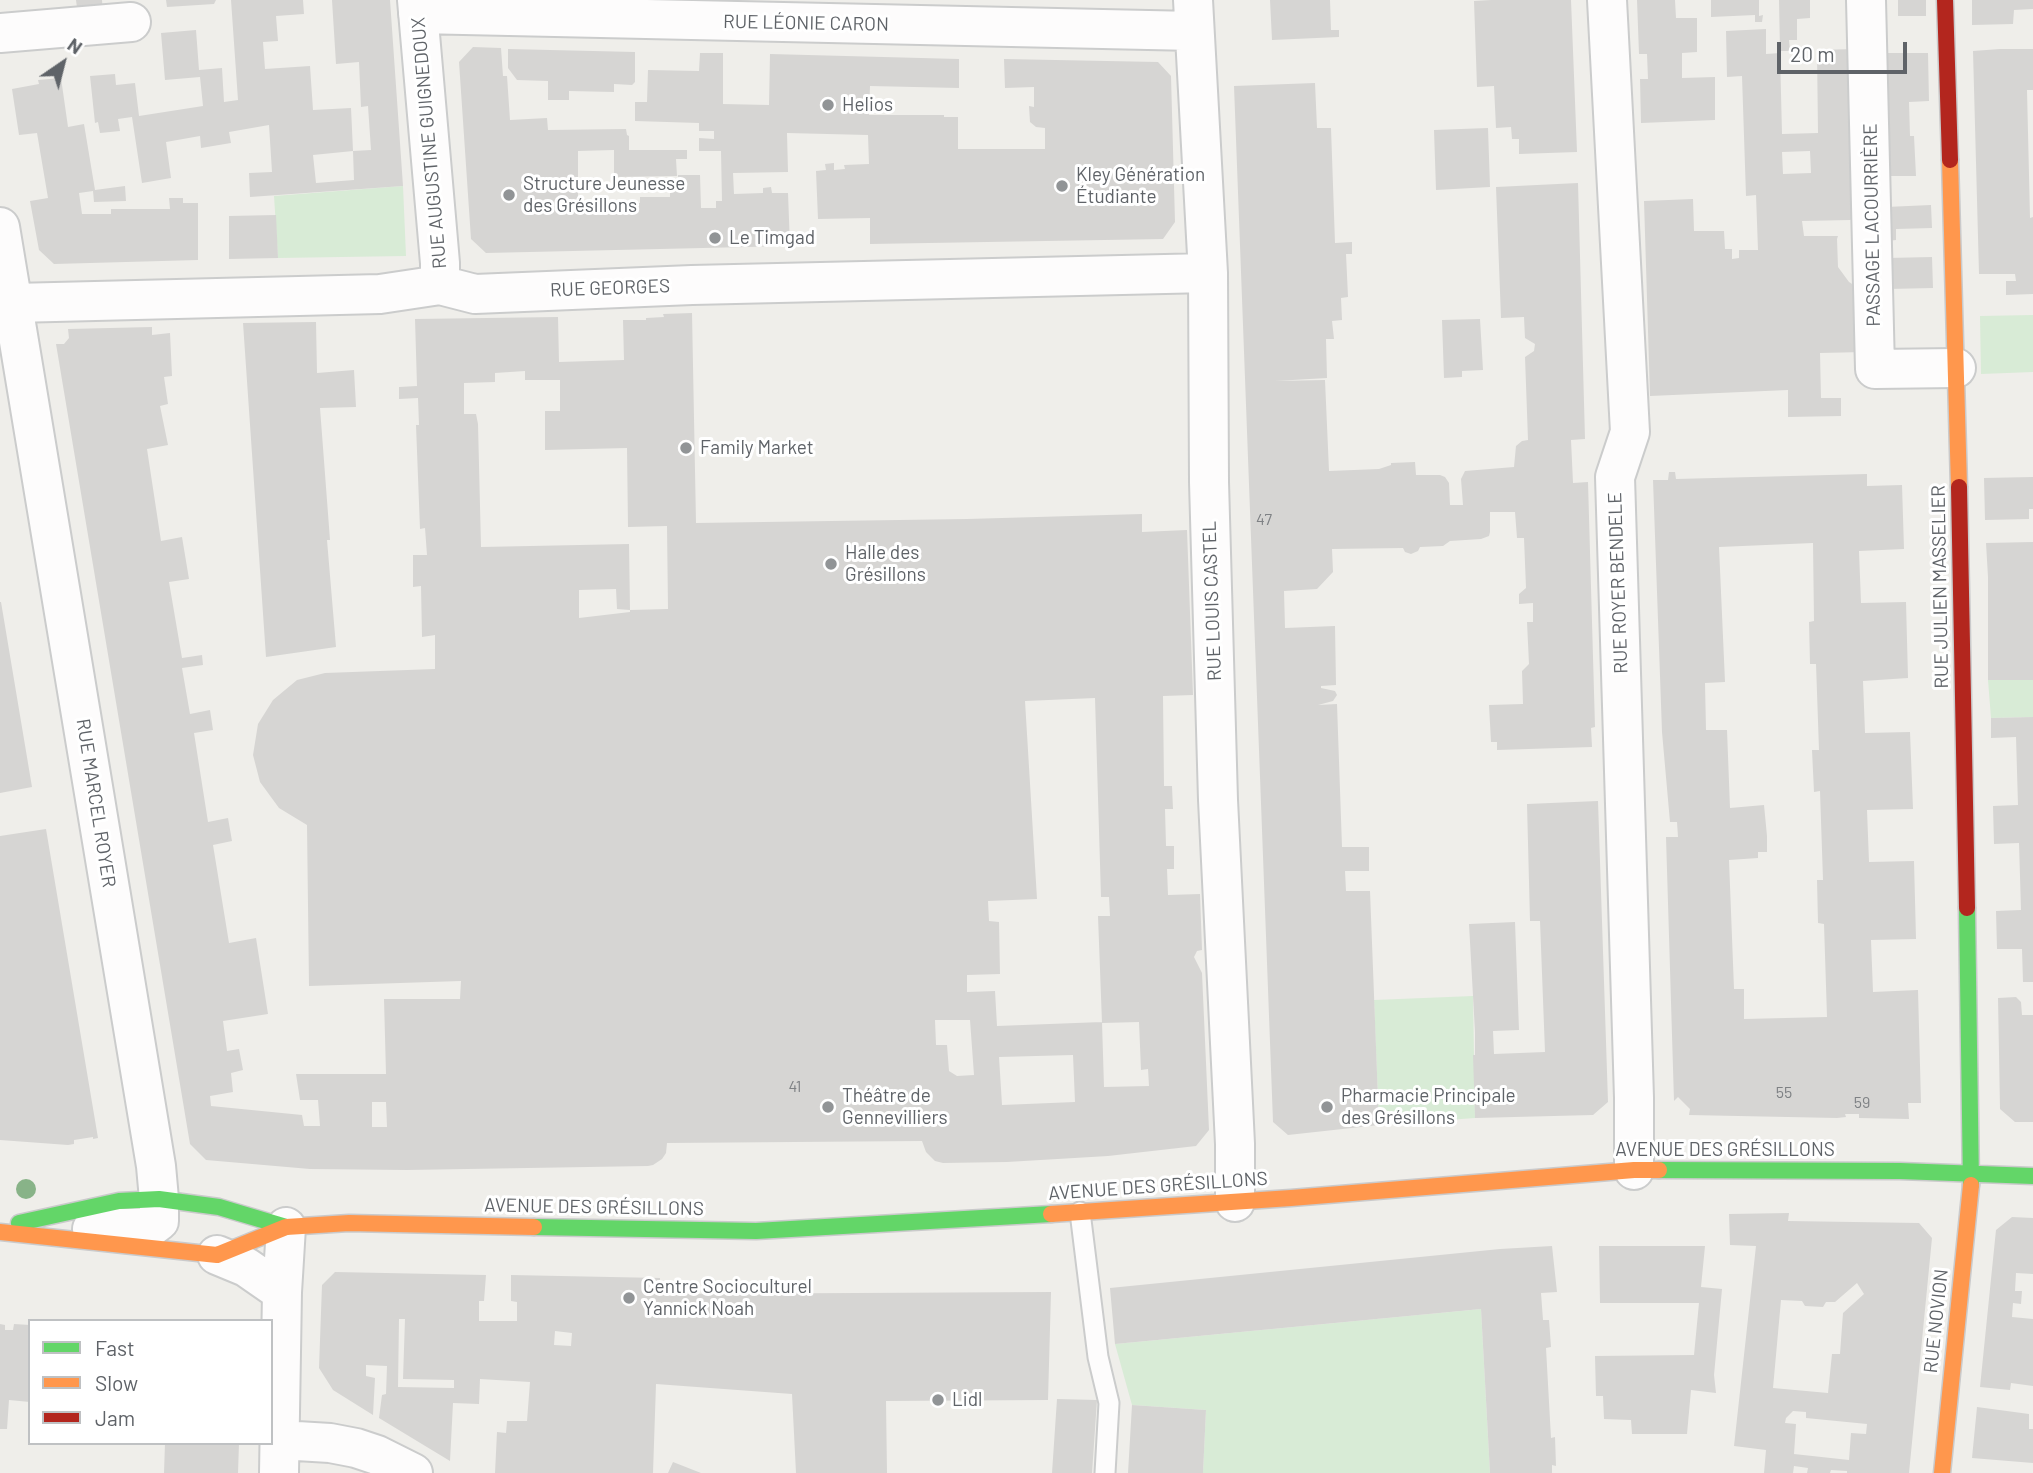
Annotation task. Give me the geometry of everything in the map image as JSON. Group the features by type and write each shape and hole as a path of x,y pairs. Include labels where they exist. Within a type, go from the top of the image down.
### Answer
{"main road":[{"name":"RUE JULIEN MASSELIER","path":"1945,0 1956,368 1972,1174"},
{"name":"AVENUE DES GRÉSILLONS","path":"0,1229 217,1255 286,1227 363,1223 756,1231 1235,1202 1634,1170 1900,1171 2033,1176"},
{"name":"RUE NOVION","path":"1942,1473 1972,1174"},
{"name":"AVENUE DES GRÉSILLONS","path":"159,1199 219,1207 286,1227"}],"street":[{"name":"RUE ROYER BENDELE","path":"1607,0 1630,432 1615,477 1615,488 1634,1170"},
{"name":"PASSAGE LACOURRIÈRE","path":"1866,0 1875,369 1956,368"},
{"name":"RUE LÉONIE CARON","path":"417,7 1194,16"},
{"name":"RUE AUGUSTINE GUIGNEDOUX","path":"417,7 440,285"},
{"name":"RUE LOUIS CASTEL","path":"1194,16 1208,273 1209,482 1217,772 1235,1144 1235,1202"},
{"path":"0,33 131,22"},
{"name":"RUE MARCEL ROYER","path":"0,227 156,1167 159,1199 159,1220 148,1228 0,1229"},
{"name":"RUE GEORGES","path":"14,303 380,294 440,285 475,294 692,285 1208,273"},
{"path":"286,1227 282,1292 280,1456 330,1443 377,1455 413,1473"},
{"path":"217,1255 246,1267 282,1292"}],"lane":[{"path":"1080,1212 1098,1357 1109,1403 1105,1473"}],"green space":[{"path":"403,186 406,256 278,258 274,196"},
{"path":"2033,315 2033,372 1981,374 1980,316"},
{"path":"2033,577 2033,717 1991,718 1988,680"},
{"path":"1473,996 1475,1118 1379,1125 1374,1000"},
{"path":"1481,1309 1490,1473 1203,1473 1206,1410 1132,1405 1115,1344"}],"building":[{"path":"76,0 102,0 103,13 78,15"},
{"path":"166,0 216,0 214,4 167,7"},
{"path":"231,0 303,0 304,14 276,16 278,41 263,42 265,69 310,66 313,110 351,108 353,151 371,150 368,106 361,107 359,62 336,64 332,0 390,0 403,186 250,197 249,173 272,172 269,125 229,132 231,143 201,148 200,136 166,142 171,178 142,183 132,117 118,119 120,131 100,133 98,122 95,123 90,76 115,74 116,85 135,83 139,116 203,106 200,77 165,80 161,33 196,30 199,70 222,68 224,102 238,100","holes":["353,151 354,180 316,183 313,155"]},
{"path":"1270,0 1330,0 1331,30 1339,30 1339,37 1272,40"},
{"path":"1571,0 1577,152 1519,154 1519,139 1512,139 1511,127 1496,128 1494,86 1477,87 1474,1"},
{"path":"1637,0 1675,0 1676,18 1697,18 1697,52 1682,53 1682,78 1715,77 1715,120 1641,123 1640,79 1648,79 1647,54 1639,54"},
{"path":"1711,0 1759,0 1759,16 1763,15 1762,22 1755,22 1755,15 1711,17"},
{"path":"1779,0 1810,0 1810,18 1797,19 1797,40 1789,40 1790,51 1780,51"},
{"path":"1898,0 1926,0 1926,16 1898,16"},
{"path":"1972,0 2033,0 2033,9 2014,10 2013,24 1972,25"},
{"path":"1766,29 1766,54 1780,53 1782,134 1818,133 1817,50 1856,49 1860,214 1850,220 1802,221 1804,236 1838,236 1838,267 1849,282 1862,290 1864,352 1820,353 1821,398 1841,398 1841,416 1788,417 1788,390 1650,396 1644,201 1693,199 1694,231 1724,231 1725,249 1732,249 1732,259 1739,258 1739,250 1758,250 1756,195 1746,196 1742,76 1727,77 1726,31","holes":["1810,151 1811,173 1783,174 1782,152"]},
{"path":"473,47 501,48 503,76 507,76 510,120 547,118 548,130 626,129 629,150 687,150 687,159 676,159 677,176 614,177 614,150 578,151 578,205 640,203 640,197 670,197 670,190 678,189 678,175 700,175 701,208 716,208 716,201 722,201 721,151 699,151 699,138 714,139 714,131 699,131 699,123 635,121 635,102 647,102 648,70 699,71 700,53 723,53 723,104 769,105 770,54 959,59 959,88 870,86 869,115 958,117 958,149 1045,149 1045,128 1036,127 1030,122 1029,106 1034,107 1034,87 1005,88 1004,59 1158,62 1171,76 1175,222 1163,239 870,244 870,218 818,219 816,171 826,170 825,164 834,163 834,170 845,169 844,165 869,164 868,135 787,133 788,172 733,173 734,194 763,193 763,188 771,187 772,193 788,193 790,246 486,253 471,239 459,62"},
{"path":"508,49 635,52 635,82 632,85 614,84 614,92 569,91 569,100 548,100 548,81 517,80 508,68"},
{"path":"2033,49 2033,90 2027,90 2030,218 2033,217 2033,294 2006,295 2006,281 2016,281 2015,274 1979,274 1973,51"},
{"path":"1882,53 1928,53 1929,101 1909,102 1910,136 1914,136 1916,176 1885,176"},
{"path":"61,78 68,127 84,124 95,190 125,186 126,201 94,202 93,191 79,193 82,214 111,214 111,209 170,209 169,198 183,198 183,203 198,203 198,260 54,264 39,250 30,201 48,198 37,133 19,135 12,89 39,84 38,80"},
{"path":"1315,83 1317,128 1331,128 1335,243 1352,242 1352,254 1346,254 1348,297 1341,298 1342,320 1332,321 1334,339 1326,339 1327,378 1275,381 1325,380 1329,471 1379,469 1391,463 1415,462 1416,475 1445,477 1449,483 1450,505 1463,505 1461,479 1465,471 1514,467 1516,446 1528,440 1525,357 1534,351 1535,344 1525,338 1524,317 1501,318 1496,187 1578,183 1585,439 1571,440 1573,483 1588,482 1595,727 1591,728 1592,747 1497,750 1497,742 1491,742 1489,705 1523,704 1522,671 1529,664 1527,622 1533,622 1533,603 1519,604 1519,594 1526,588 1524,538 1517,538 1515,512 1490,512 1489,536 1450,541 1443,546 1420,547 1411,554 1403,548 1332,549 1333,572 1317,589 1284,591 1285,628 1335,626 1336,685 1321,688 1335,691 1337,695 1333,701 1318,705 1337,704 1342,847 1369,847 1369,871 1345,871 1346,891 1370,891 1379,1125 1288,1135 1273,1122 1234,86"},
{"path":"1488,128 1490,187 1436,190 1434,130"},
{"path":"1931,205 1932,228 1896,229 1896,240 1887,241 1886,207"},
{"path":"276,215 278,258 229,259 229,216"},
{"path":"1932,257 1933,288 1888,289 1887,258"},
{"path":"692,313 696,523 1142,514 1142,532 1187,530 1193,695 1163,696 1164,786 1172,786 1173,809 1165,809 1166,846 1174,846 1174,869 1167,869 1168,895 1200,894 1202,950 1197,951 1194,957 1202,973 1209,1130 1196,1146 1108,1156 943,1163 935,1161 926,1152 922,1141 667,1143 662,1159 648,1166 407,1170 310,1169 206,1160 190,1144 56,344 64,344 69,338 68,329 152,327 152,335 170,333 172,376 164,377 168,404 160,406 168,445 147,449 161,541 182,537 189,579 169,582 182,658 202,655 203,665 182,668 190,714 210,710 213,730 194,733 208,822 228,818 232,841 213,845 229,943 256,938 268,1014 223,1021 227,1051 239,1049 243,1070 231,1073 233,1092 210,1096 211,1106 302,1115 304,1126 320,1126 318,1100 300,1100 296,1074 386,1074 384,999 460,999 461,981 309,986 307,825 279,808 260,782 253,755 258,724 273,700 297,680 325,673 435,669 435,635 422,637 421,586 413,587 413,555 427,555 425,528 420,529 416,425 419,425 418,398 399,399 399,387 417,386 415,319 558,317 559,362 624,360 623,320 646,320 664,317 663,314","holes":["525,371 525,380 560,380 560,411 545,411 545,450 627,448 628,527 667,526 668,609 630,610 629,544 481,547 478,424 476,414 464,414 464,383 495,382 495,373","616,589 617,609 630,612 579,618 579,590","1095,698 1101,897 1109,897 1110,916 1098,916 1102,1022 997,1026 995,991 967,992 967,975 1000,974 999,922 989,921 988,901 1037,899 1025,701","935,1020 970,1020 974,1075 957,1076 949,1071 947,1045 936,1045","1139,1022 1141,1070 1148,1069 1149,1086 1104,1087 1102,1023","1073,1055 1075,1102 1002,1105 999,1057","372,1102 386,1102 387,1127 372,1127"]},
{"path":"1480,319 1483,370 1462,371 1462,377 1444,378 1442,320"},
{"path":"316,322 317,373 354,370 356,407 320,408 336,647 266,657 243,323"},
{"path":"1669,472 1675,472 1676,479 1867,474 1867,486 1902,485 1904,549 1859,551 1861,603 1906,602 1908,678 1863,681 1865,733 1910,732 1913,809 1867,810 1869,862 1914,861 1916,939 1871,940 1873,992 1918,990 1921,1103 1908,1103 1909,1119 1859,1118 1859,1114 1845,1114 1846,1117 1837,1118 1689,1115 1690,1109 1678,1097 1674,1101 1666,837 1678,837 1677,822 1670,822 1662,732 1653,480 1668,480","holes":["1813,543 1814,621 1809,622 1810,664 1816,664 1819,750 1812,750 1814,792 1820,791 1823,880 1817,880 1818,923 1824,924 1827,1017 1744,1019 1744,989 1734,989 1729,860 1758,858 1758,852 1767,852 1767,836 1764,805 1730,808 1727,730 1706,730 1705,683 1725,682 1719,547"]},
{"path":"2033,477 2033,509 2029,509 2029,519 1985,520 1984,478"},
{"path":"2033,542 2033,680 1988,680 1986,543"},
{"path":"0,602 32,787 0,793"},
{"path":"2033,717 2033,982 2023,982 2022,949 1997,949 1996,911 2021,910 2019,843 1994,844 1993,806 2018,805 2016,737 1991,738 1991,718"},
{"path":"1598,801 1608,1102 1593,1115 1475,1118 1475,1032 1469,924 1515,922 1519,1030 1493,1031 1494,1054 1545,1052 1540,921 1530,921 1527,804"},
{"path":"46,829 98,1138 74,1140 74,1144 68,1145 0,1140 0,836"},
{"path":"2016,997 2021,1002 2022,1015 2033,1015 2033,1122 2015,1122 2000,1109 1998,998"},
{"path":"1789,1213 1788,1221 1919,1223 1932,1238 1909,1473 1847,1473 1831,1470 1830,1473 1807,1473 1808,1468 1794,1466 1793,1473 1764,1473 1766,1450 1734,1446 1756,1246 1730,1245 1729,1214","holes":["1857,1283 1864,1294 1843,1313 1840,1354 1832,1354 1828,1393 1773,1388 1781,1300 1802,1301 1805,1306 1823,1307 1826,1302 1835,1302","1793,1411 1806,1412 1806,1418 1867,1424 1866,1434 1851,1433 1849,1460 1794,1454 1796,1424 1785,1423"]},
{"path":"2012,1217 2033,1218 2033,1274 2016,1273 2015,1291 2022,1291 2021,1304 2013,1303 2012,1317 2033,1319 2033,1386 2011,1383 2010,1390 1980,1387 1996,1230"},
{"path":"1552,1246 1557,1292 1541,1293 1543,1320 1549,1320 1551,1347 1546,1348 1551,1438 1555,1437 1556,1466 1552,1465 1552,1473 1490,1473 1481,1309 1115,1344 1110,1288"},
{"path":"1599,1246 1705,1246 1701,1287 1722,1289 1714,1375 1716,1393 1691,1390 1687,1434 1632,1434 1631,1420 1604,1419 1603,1396 1596,1396 1595,1356 1694,1355 1699,1303 1600,1303"},
{"path":"335,1272 486,1275 484,1301 479,1301 479,1321 517,1321 517,1302 511,1301 511,1275 660,1278 660,1294 1051,1292 1048,1400 886,1401 887,1473 796,1473 792,1394 656,1384 653,1473 495,1473 497,1432 506,1433 507,1421 527,1421 530,1382 480,1379 479,1404 453,1403 450,1461 379,1418 382,1395 386,1394 387,1366 366,1365 366,1376 375,1378 373,1415 333,1390 319,1368 322,1285","holes":["399,1319 405,1319 403,1379 454,1380 454,1388 398,1387","555,1331 572,1333 571,1346 554,1345"]},
{"path":"0,1324 5,1325 5,1330 13,1330 14,1324 28,1325 28,1402 9,1400 7,1429 0,1429"},
{"path":"1057,1399 1097,1400 1092,1473 1052,1473"},
{"path":"1132,1405 1206,1410 1203,1473 1128,1473"},
{"path":"1977,1407 2029,1414 2029,1429 2033,1429 2033,1463 1972,1458"},
{"path":"165,1445 239,1445 238,1473 164,1473"},
{"path":"673,1462 701,1473 668,1473"}],"traffic: fast":[{"path":"1967,908 1971,1185"},
{"path":"1659,1170 1900,1171 2033,1176"},
{"path":"19,1223 119,1201 159,1199 219,1207 286,1227"},
{"path":"534,1227 756,1231 1051,1214"}],"traffic: slow":[{"path":"1950,160 1959,487"},
{"path":"1051,1214 1659,1170"},
{"path":"1942,1473 1971,1185"},
{"path":"0,1232 217,1255 286,1227 349,1223 534,1227"}],"traffic: jam":[{"path":"1945,0 1950,160"},
{"path":"1959,487 1967,908"}],"place":[{"name":"Helios","path":"828,105"},
{"name":"Kley Génération Étudiante","path":"1062,186"},
{"name":"Structure Jeunesse des Grésillons","path":"509,195"},
{"name":"Le Timgad","path":"715,238"},
{"name":"Family Market","path":"686,448"},
{"name":"Halle des Grésillons","path":"831,564"},
{"name":"Théâtre de Gennevilliers","path":"828,1107"},
{"name":"Pharmacie Principale des Grésillons","path":"1327,1107"},
{"name":"Centre Socioculturel Yannick Noah","path":"629,1298"},
{"name":"Lidl","path":"938,1400"}]}
